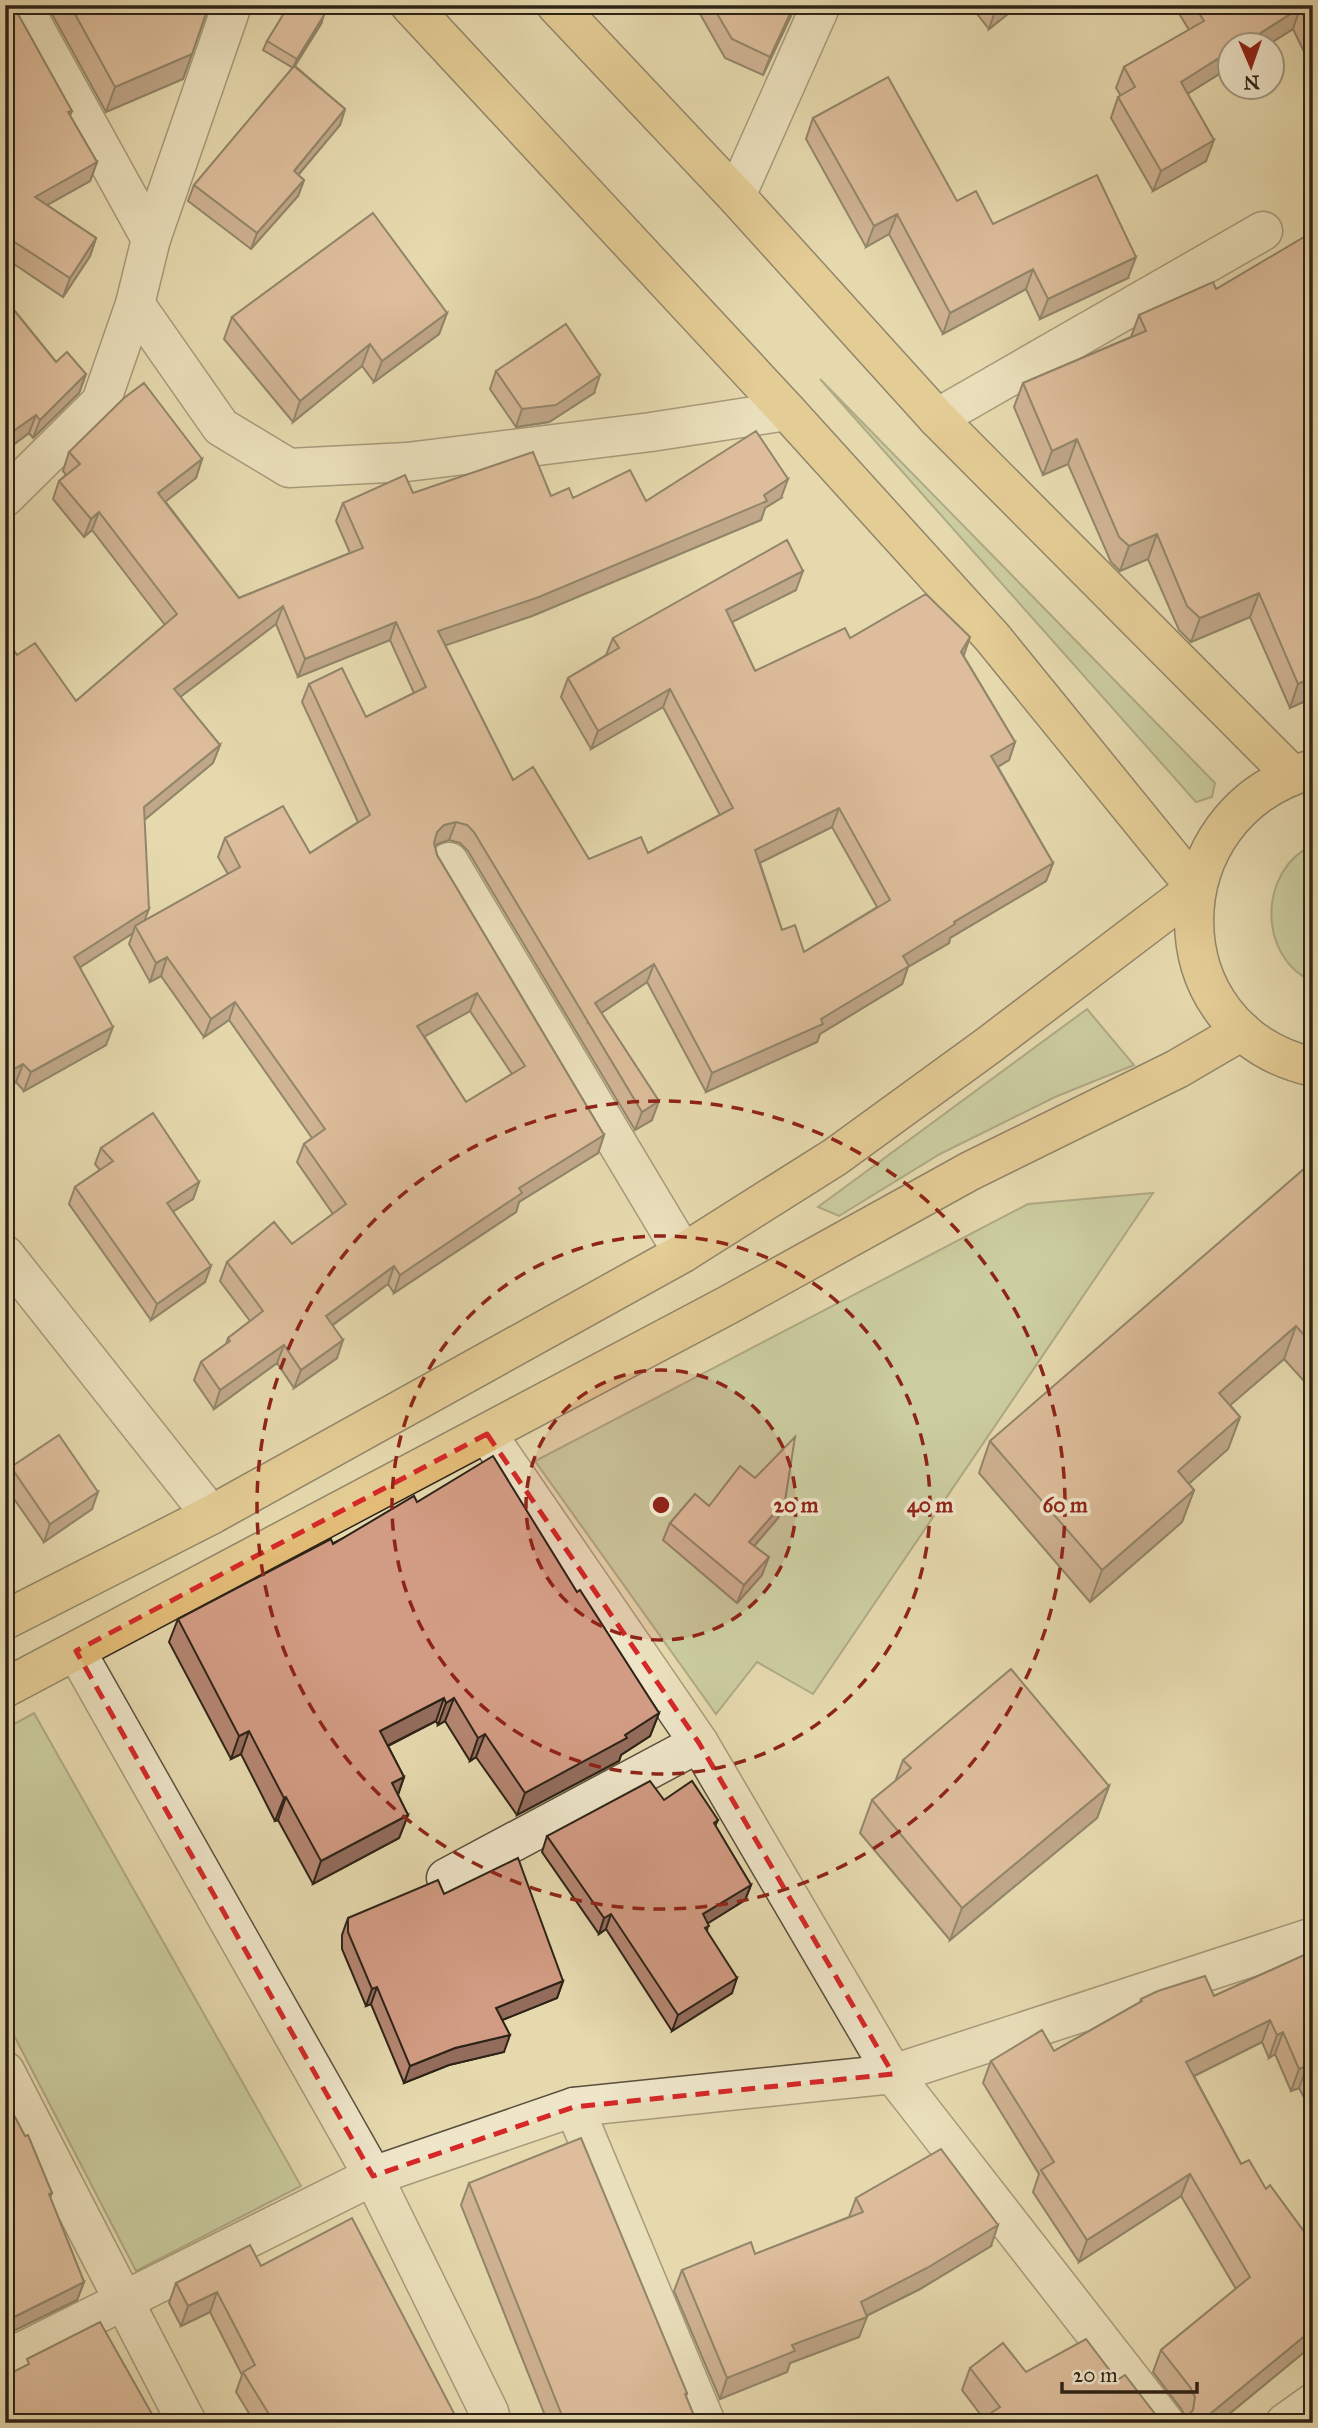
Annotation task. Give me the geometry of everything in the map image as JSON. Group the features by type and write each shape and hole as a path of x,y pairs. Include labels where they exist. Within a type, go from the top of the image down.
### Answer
{"main road":[{"path":"410,5 788,411 992,638 1196,888"},
{"path":"556,5 736,196 937,418 1302,772 1264,789 1233,816 1220,832 1205,859 1196,888 1193,915 1201,966 1225,1012 1242,1031 1267,1050 1296,1064 1313,1068"},
{"path":"5,1620 211,1515 683,1252 835,1157 989,1045 1196,888"},
{"path":"5,1688 728,1305 970,1171 1177,1069 1242,1031"}],"street":[{"path":"23,5 151,239"},
{"path":"5,498 101,402 135,304 151,239 232,5"},
{"path":"736,196 821,5"},
{"path":"937,418 1263,231"},
{"path":"135,304 221,427 289,468 407,462 651,432 788,411"},
{"path":"449,862 683,1252"},
{"path":"5,1255 211,1515"},
{"path":"486,1434 699,1742 893,2074 1164,2423"},
{"path":"76,1651 373,2176 492,2423"},
{"path":"446,1878 699,1742"},
{"path":"5,2360 373,2176 574,2107 893,2074 1313,1937"},
{"path":"5,2071 187,2423"},
{"path":"574,2107 706,2423"},
{"path":"1285,2423 1313,2403"}],"highlighted area":[{"path":"487,1434 699,1743 893,2074 574,2107 373,2176 76,1651"}],"green space":[{"path":"820,379 1215,783 1212,797 1196,802"},
{"path":"1313,845 1313,982 1295,970 1282,954 1274,934 1271,914 1274,893 1282,873 1295,857"},
{"path":"1087,1009 1134,1065 1055,1097 940,1154 839,1216 818,1207"},
{"path":"1153,1193 813,1694 757,1662 716,1714 535,1461 1028,1204"},
{"path":"34,1713 301,2186 136,2271 5,2018 5,1729"}],"building":[{"path":"5,5 13,5 97,162 35,197 96,238 70,278 5,236"},
{"path":"70,5 209,5 192,54 115,87"},
{"path":"289,5 307,5 324,15 297,59 267,41"},
{"path":"712,5 794,5 770,57 732,39"},
{"path":"1194,5 1313,5 1313,34 1300,8 1262,32 1216,32 1216,60 1181,82 1214,140 1161,171 1118,97 1135,87 1124,67 1204,21"},
{"path":"294,66 345,109 294,171 304,180 257,233 194,185"},
{"path":"888,77 957,201 976,191 993,224 1097,175 1136,257 1048,299 1033,269 950,313 897,214 874,226 813,118"},
{"path":"373,213 447,313 382,361 370,344 300,401 232,317"},
{"path":"1304,237 1313,252 1313,677 1298,684 1259,593 1200,618 1187,606 1157,534 1129,546 1119,537 1077,439 1052,451 1023,383 1146,331 1139,315 1213,282 1216,289"},
{"path":"5,299 56,362 67,352 86,374 40,420 36,415 5,437"},
{"path":"566,324 600,375 556,405 522,409 496,371"},
{"path":"144,383 202,459 158,493 239,598 363,548 343,503 405,475 413,493 533,452 551,496 569,488 573,498 630,470 646,501 756,431 788,479 764,495 767,501 539,597 438,631 513,780 533,767 589,859 641,837 648,853 733,808 670,689 598,731 568,678 619,648 613,638 787,540 803,571 726,610 755,671 845,628 850,638 926,594 970,637 961,652 1015,742 991,756 1053,863 903,956 909,966 821,1019 823,1024 712,1073 654,964 595,1003 659,1101 642,1112 474,832 467,825 456,822 444,825 437,832 434,843 437,855 604,1135 519,1188 522,1193 400,1275 394,1266 326,1316 343,1340 301,1370 284,1345 220,1390 201,1362 230,1341 228,1338 263,1311 227,1262 274,1222 292,1244 346,1204 304,1144 325,1129 235,1002 211,1019 167,957 156,963 135,926 240,867 225,838 283,806 310,853 370,815 309,684 342,668 366,717 426,687 396,622 305,659 283,606 174,689 220,745 144,807 149,909 74,957 113,1027 31,1072 23,1064 5,1074 5,638 17,655 35,643 76,701 177,614 99,512 91,519 59,481 80,464 69,452 124,398","holes":["839,808 890,900 804,952 795,925 782,930 755,850","477,993 525,1066 466,1102 417,1026"]},
{"path":"153,1113 199,1182 167,1203 211,1266 157,1304 75,1187 113,1161 101,1148"},
{"path":"1305,1168 1313,1177 1313,1345 1296,1326 1219,1393 1240,1417 1178,1471 1194,1490 1102,1570 990,1441"},
{"path":"59,1435 98,1492 50,1524 11,1467"},
{"path":"795,1437 785,1501 749,1542 769,1557 744,1585 670,1523 695,1494 709,1506 740,1466 755,1478"},
{"path":"493,1456 577,1592 580,1590 659,1713 625,1735 627,1738 525,1793 485,1734 478,1738 454,1698 446,1703 444,1698 380,1731 404,1777 392,1783 408,1815 321,1861 249,1731 239,1736 178,1619 331,1539 333,1544 414,1496 417,1502"},
{"path":"1011,1669 1109,1786 962,1908 872,1800 911,1768 903,1760"},
{"path":"650,1781 664,1800 692,1781 718,1820 714,1823 751,1885 703,1914 709,1926 705,1928 737,1978 678,2015 611,1914 604,1918 547,1836"},
{"path":"518,1858 563,1981 496,2008 510,2035 455,2048 410,2066 377,1987 372,1989 348,1932 348,1918 438,1880 444,1894"},
{"path":"1313,1951 1313,2077 1307,2066 1299,2069 1283,2032 1277,2035 1270,2020 1186,2062 1241,2164 1249,2160 1266,2189 1270,2185 1306,2234 1313,2229 1313,2329 1199,2423 976,2423 1000,2407 970,2368 1003,2343 1026,2372 1086,2339 1117,2380 1125,2375 1156,2415 1166,2421 1177,2422 1186,2418 1193,2410 1195,2397 1161,2350 1250,2277 1190,2174 1087,2240 1041,2170 1054,2162 991,2061 1042,2030 1054,2051 1158,1991 1205,1976 1214,1996"},
{"path":"5,2098 25,2136 28,2135 84,2282 10,2319 5,2306"},
{"path":"581,2138 697,2423 565,2423 469,2183"},
{"path":"941,2149 998,2225 927,2268 861,2302 867,2317 792,2345 795,2351 727,2378 682,2270 751,2242 755,2254 863,2212 856,2198"},
{"path":"352,2218 459,2423 261,2423 270,2416 243,2372 255,2365 217,2292 188,2306 176,2283 250,2245 261,2266"},
{"path":"100,2322 157,2423 5,2423 5,2376 29,2364 27,2359"}]}
